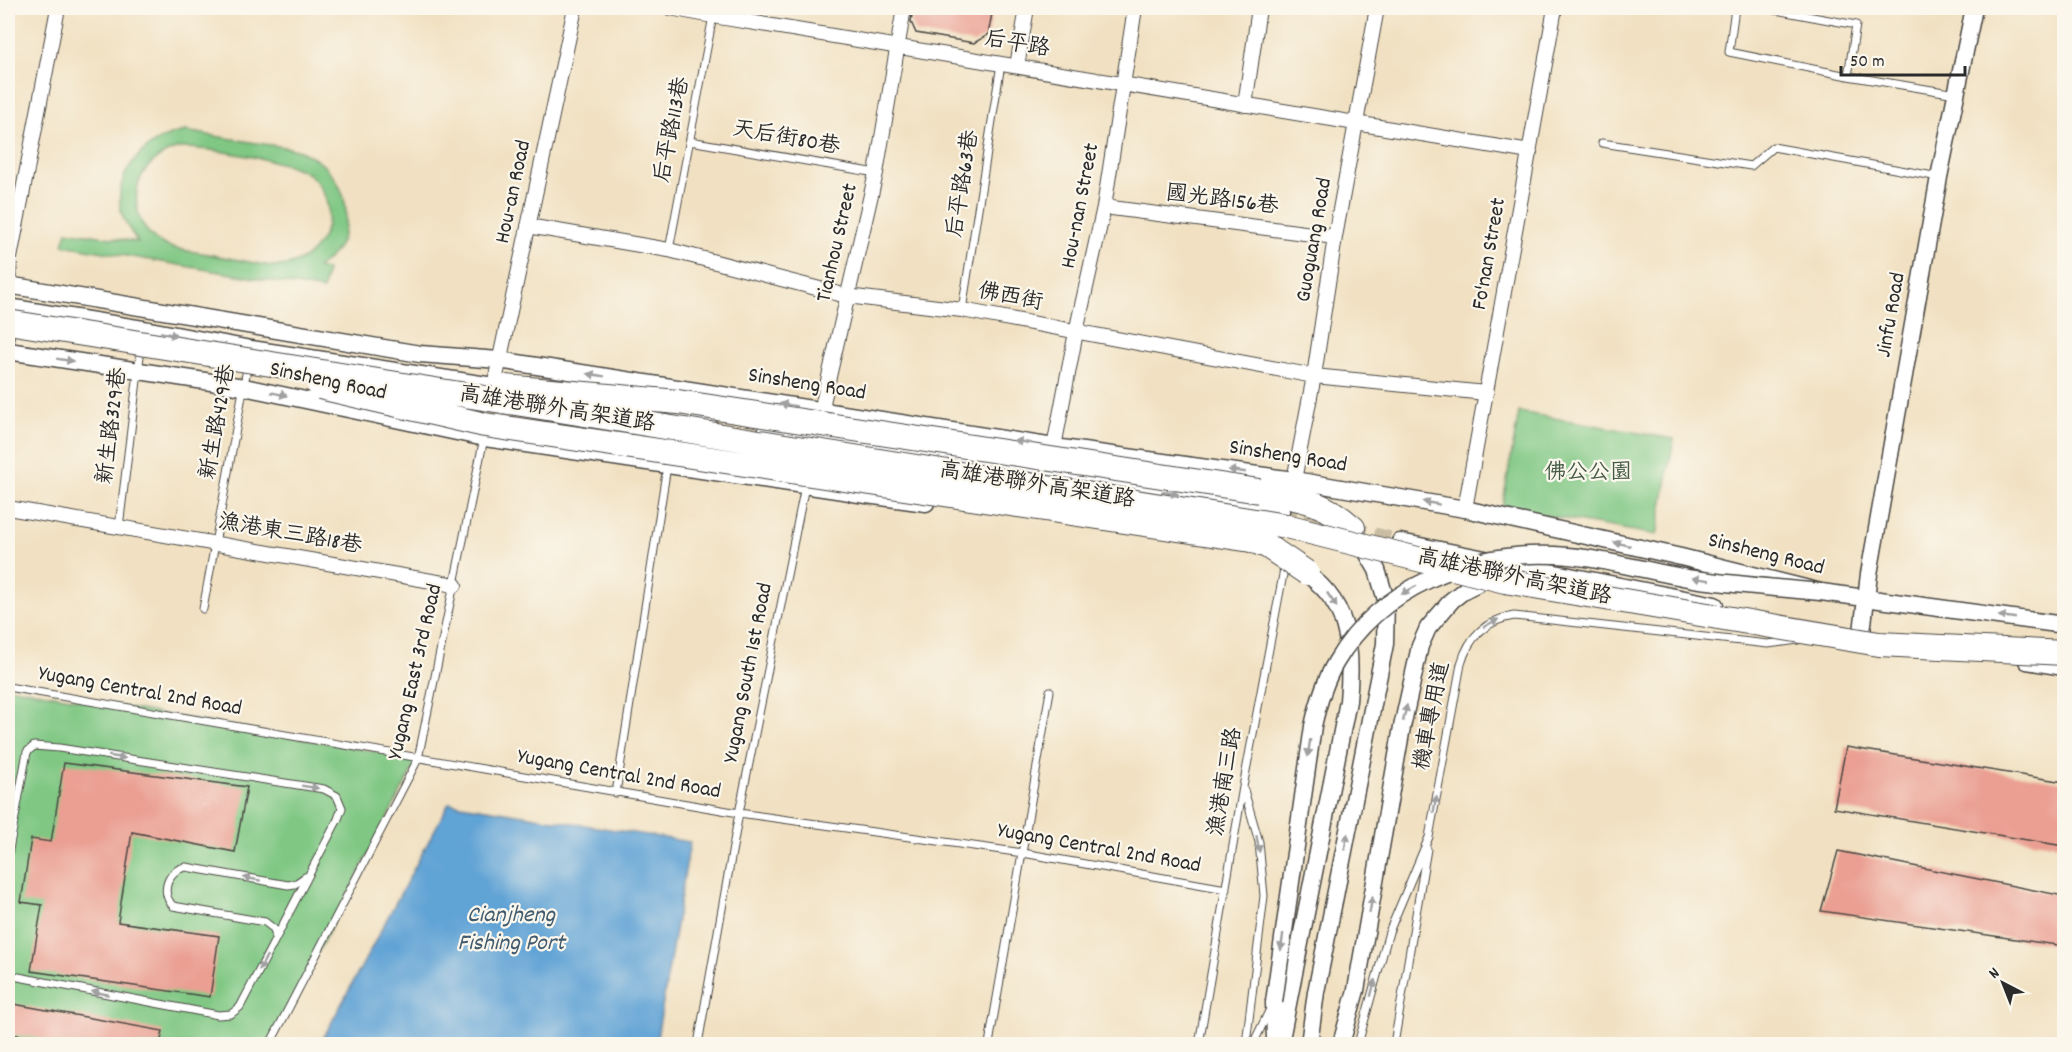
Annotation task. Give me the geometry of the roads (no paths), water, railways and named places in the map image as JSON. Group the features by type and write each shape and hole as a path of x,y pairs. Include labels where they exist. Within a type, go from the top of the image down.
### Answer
{"highway":[{"name":"高雄港聯外高架道路","path":"8,322 295,375 1284,536 1502,594 1877,655 2064,667"},
{"name":"高雄港聯外高架道路","path":"8,351 295,375 1286,526 1505,581 1879,644 2064,653"},
{"path":"295,375 678,402 1259,491 1321,505 1332,510 1353,528"},
{"path":"295,375 485,425 1251,540 1267,546 1307,573"}],"street":[{"path":"8,307 10,258 58,8"},
{"name":"Hou-an Road","path":"494,386 574,8"},
{"name":"后平路","path":"675,8 1530,152"},
{"name":"Tianhou Street","path":"805,486 876,173 904,8"},
{"path":"1017,66 1027,8"},
{"name":"Hou-nan Street","path":"1054,447 1076,332 1104,207 1136,8"},
{"path":"1245,105 1259,8"},
{"name":"Guoguang Road","path":"1294,480 1377,8"},
{"name":"Fo'nan Street","path":"1465,509 1555,8"},
{"name":"Jinfu Road","path":"1862,632 1866,597 1939,177 1974,8"},
{"name":"國光路156巷","path":"1104,207 1335,237"},
{"name":"佛西街","path":"528,226 669,250 847,296 962,310 1314,376 1486,393"},
{"name":"Sinsheng Road","path":"8,280 420,354 499,360 1054,447 1294,480 1465,509 1681,557 1821,592 2064,621"},
{"name":"Sinsheng Road","path":"8,307 251,349 494,386 780,434 816,435 1281,511"},
{"name":"Sinsheng Road","path":"8,351 244,387 485,438 1249,549 1286,561 1307,573 1325,589 1337,607 1346,628 1352,665 1348,701 1281,1044"},
{"name":"Sinsheng Road","path":"780,434 852,493"},
{"path":"1294,480 1317,493 1353,528 1377,570 1386,600 1385,644 1316,992 1309,1044"},
{"name":"漁港東三路18巷","path":"8,508 455,585"},
{"path":"1400,542 1721,606 2064,667"},
{"path":"1275,1044 1274,1002 1313,726 1322,691 1336,662 1357,633 1380,609 1401,594 1431,578 1465,565 1520,555 1557,555 1694,579 1821,592"},
{"path":"1341,1044 1356,990 1402,727 1420,646 1428,628 1439,614 1466,589 1484,580 1502,578 1521,578 1721,606"}],"lane":[{"path":"1735,8 1728,52 1848,76 1956,94"},
{"path":"1764,8 1856,25 1848,76"},
{"name":"后平路113巷","path":"669,250 713,16"},
{"name":"后平路63巷","path":"962,310 1001,63"},
{"name":"天后街80巷","path":"690,141 876,173"},
{"path":"1602,143 1751,166 1773,147 1939,177"},
{"path":"8,307 11,344 8,351"},
{"name":"新生路329巷","path":"119,527 143,329"},
{"name":"新生路429巷","path":"203,609 251,349"},
{"path":"490,407 494,386"},
{"path":"672,436 675,416"},
{"name":"Yugang East 3rd Road","path":"270,1044 418,759 489,417"},
{"path":"616,793 670,446"},
{"name":"Yugang South 1st Road","path":"698,1044 739,813 805,486"},
{"name":"漁港南三路","path":"1198,1044 1286,561"},
{"name":"機車專用道","path":"1358,1044 1389,932 1429,837 1463,654 1478,631 1493,621 1514,616 1768,644 1862,632"},
{"name":"Yugang Central 2nd Road","path":"8,687 616,793 739,813 1023,853 1226,889"},
{"path":"989,1044 1050,691"},
{"path":"8,855 27,752 34,746 43,745 331,792 341,802 340,814 276,938 240,1007 231,1014 225,1015 8,975"},
{"path":"1243,787 1259,842 1264,896 1246,1044"},
{"path":"1394,1044 1429,837"},
{"path":"276,938 274,928 265,922 173,906 166,897 169,879 176,871 186,867 288,885 295,884 307,875"},
{"path":"1253,1044 1274,1002"},
{"path":"8,1040 39,1044"}],"water":[{"name":"Cianjheng Fishing Port","path":"449,803 690,842 656,1044 320,1044"}],"tunnel":[{"path":"1281,511 1400,542"}],"park label":[{"name":"佛公公園","path":"1588,473"}]}
